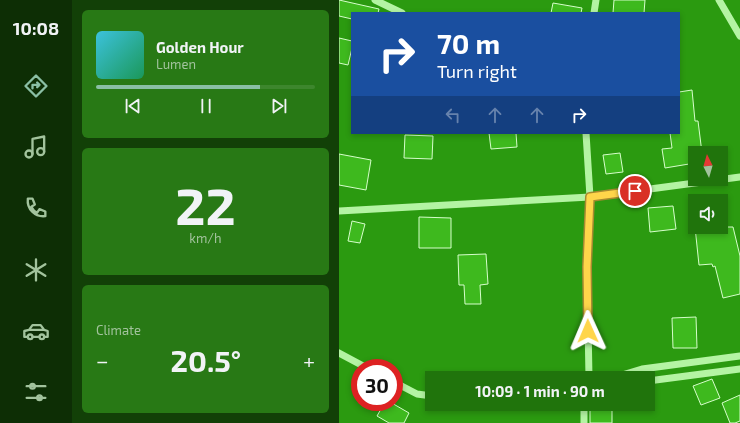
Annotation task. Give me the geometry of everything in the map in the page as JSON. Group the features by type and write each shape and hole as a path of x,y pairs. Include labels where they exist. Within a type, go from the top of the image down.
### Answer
{"street":[{"path":"375,0 400,12"},
{"path":"594,12 596,0"},
{"path":"719,0 740,36"},
{"path":"586,134 590,197 587,267 589,371"},
{"path":"339,211 590,197 740,177"},
{"path":"339,353 351,359"},
{"path":"635,371 740,356"},
{"path":"655,380 740,369"},
{"path":"403,387 417,394 425,395"},
{"path":"584,411 584,423"}],"building":[{"path":"339,0 379,9 378,12 351,12 351,19 339,16"},
{"path":"614,0 645,0 644,12 613,12"},
{"path":"553,3 582,8 581,12 551,12"},
{"path":"339,38 351,41 351,52 348,65 339,63"},
{"path":"692,90 695,121 698,121 701,146 688,146 688,164 665,168 662,149 672,148 670,134 680,134 680,92"},
{"path":"489,134 516,134 517,147 491,149"},
{"path":"405,135 433,136 432,159 404,158"},
{"path":"620,153 623,172 606,174 603,155"},
{"path":"339,154 371,160 366,190 339,185"},
{"path":"673,206 676,229 650,232 648,208"},
{"path":"419,217 451,218 451,248 419,248"},
{"path":"352,221 365,224 360,243 348,241"},
{"path":"728,227 733,227 740,256 740,294 723,298 715,266 713,267 712,264 699,265 696,234 728,234"},
{"path":"486,254 488,284 480,285 481,304 465,304 464,285 459,285 458,255"},
{"path":"696,317 697,348 673,348 672,318"},
{"path":"712,379 720,398 701,405 693,386"},
{"path":"740,395 740,421 730,423 722,403"},
{"path":"403,410 409,413 404,423 389,423 377,416 380,411 403,411"},
{"path":"590,411 612,411 612,423 590,423"}],"route":[{"path":"588,331 587,267 590,197 635,191"}]}
